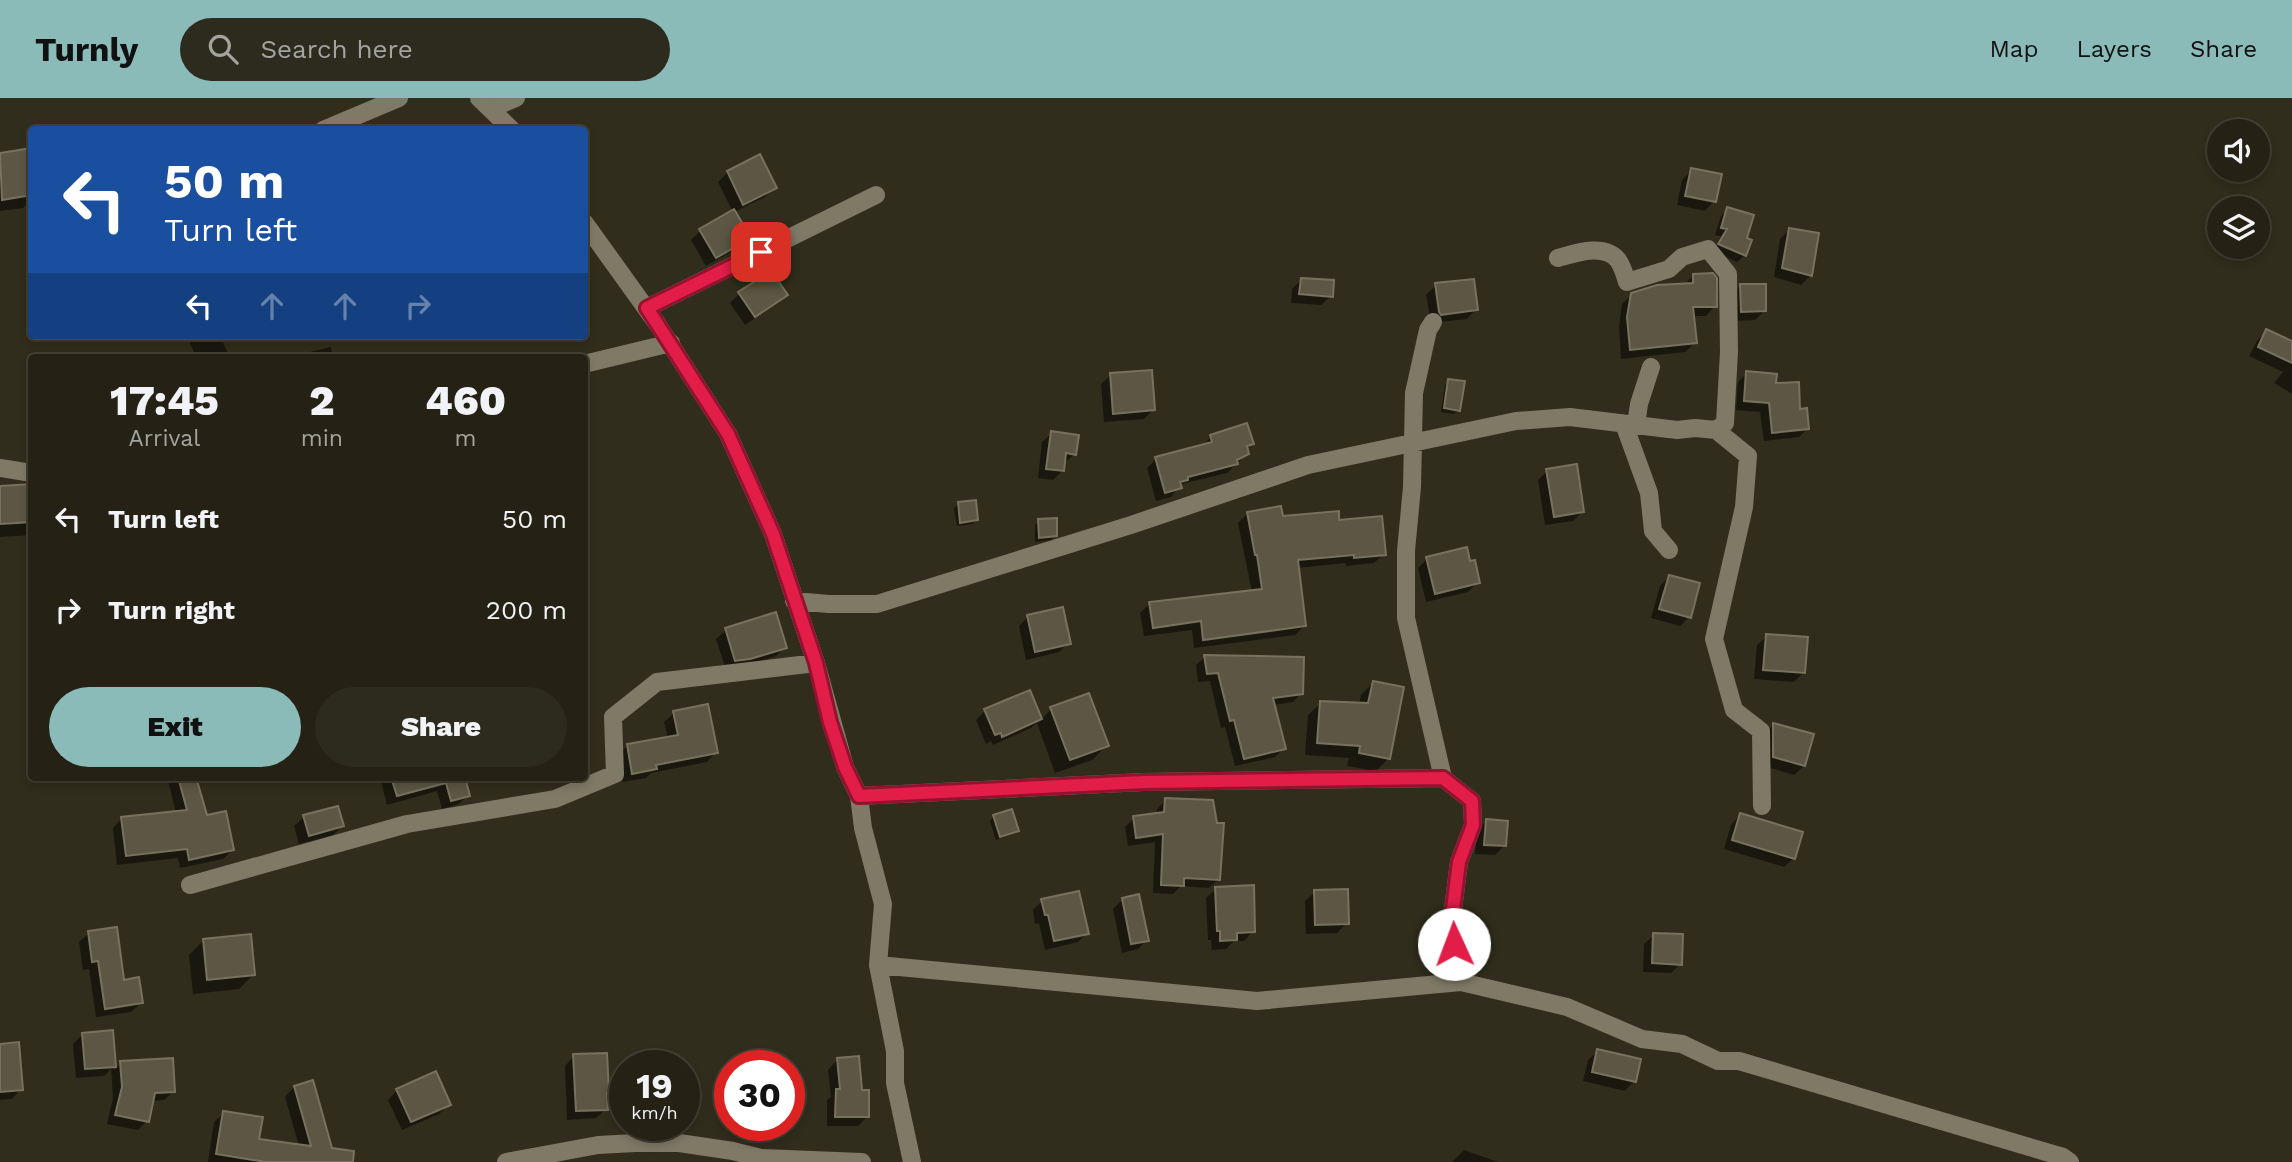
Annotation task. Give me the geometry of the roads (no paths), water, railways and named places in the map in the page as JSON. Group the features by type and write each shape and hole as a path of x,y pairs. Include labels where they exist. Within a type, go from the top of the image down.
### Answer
{"street":[{"path":"333,126 399,98"},
{"path":"486,103 516,98"},
{"path":"486,103 508,126"},
{"path":"647,308 876,195"},
{"path":"588,227 647,308 728,434 773,534 816,663 830,722 845,767 859,796 863,828 883,904 878,965 895,1051 895,1083 912,1162"},
{"path":"1558,258 1581,251 1609,253 1619,261 1627,282 1669,269 1682,257 1708,248 1728,274 1727,408 1725,423 1716,430"},
{"path":"1433,322 1428,330 1415,393 1406,551 1406,618 1443,778 1472,801 1473,825 1459,862 1451,925 1461,982"},
{"path":"588,363 671,344"},
{"path":"1651,367 1630,424 1648,492 1653,531 1669,550"},
{"path":"794,601 877,604 1131,525 1308,466 1516,421 1570,417 1677,430 1716,430 1748,456 1744,506 1714,639 1734,710 1761,731 1762,806"},
{"path":"0,468 28,473"},
{"path":"190,885 407,824 555,799 615,774 613,717 657,682 816,663"},
{"path":"859,796 1144,782 1443,778"},
{"path":"878,965 1257,1001 1461,982 1567,1007 1642,1039 1682,1044 1718,1062 1739,1061 2063,1157 2070,1162"},
{"path":"506,1162 598,1145 679,1143 773,1159 862,1162"}]}
